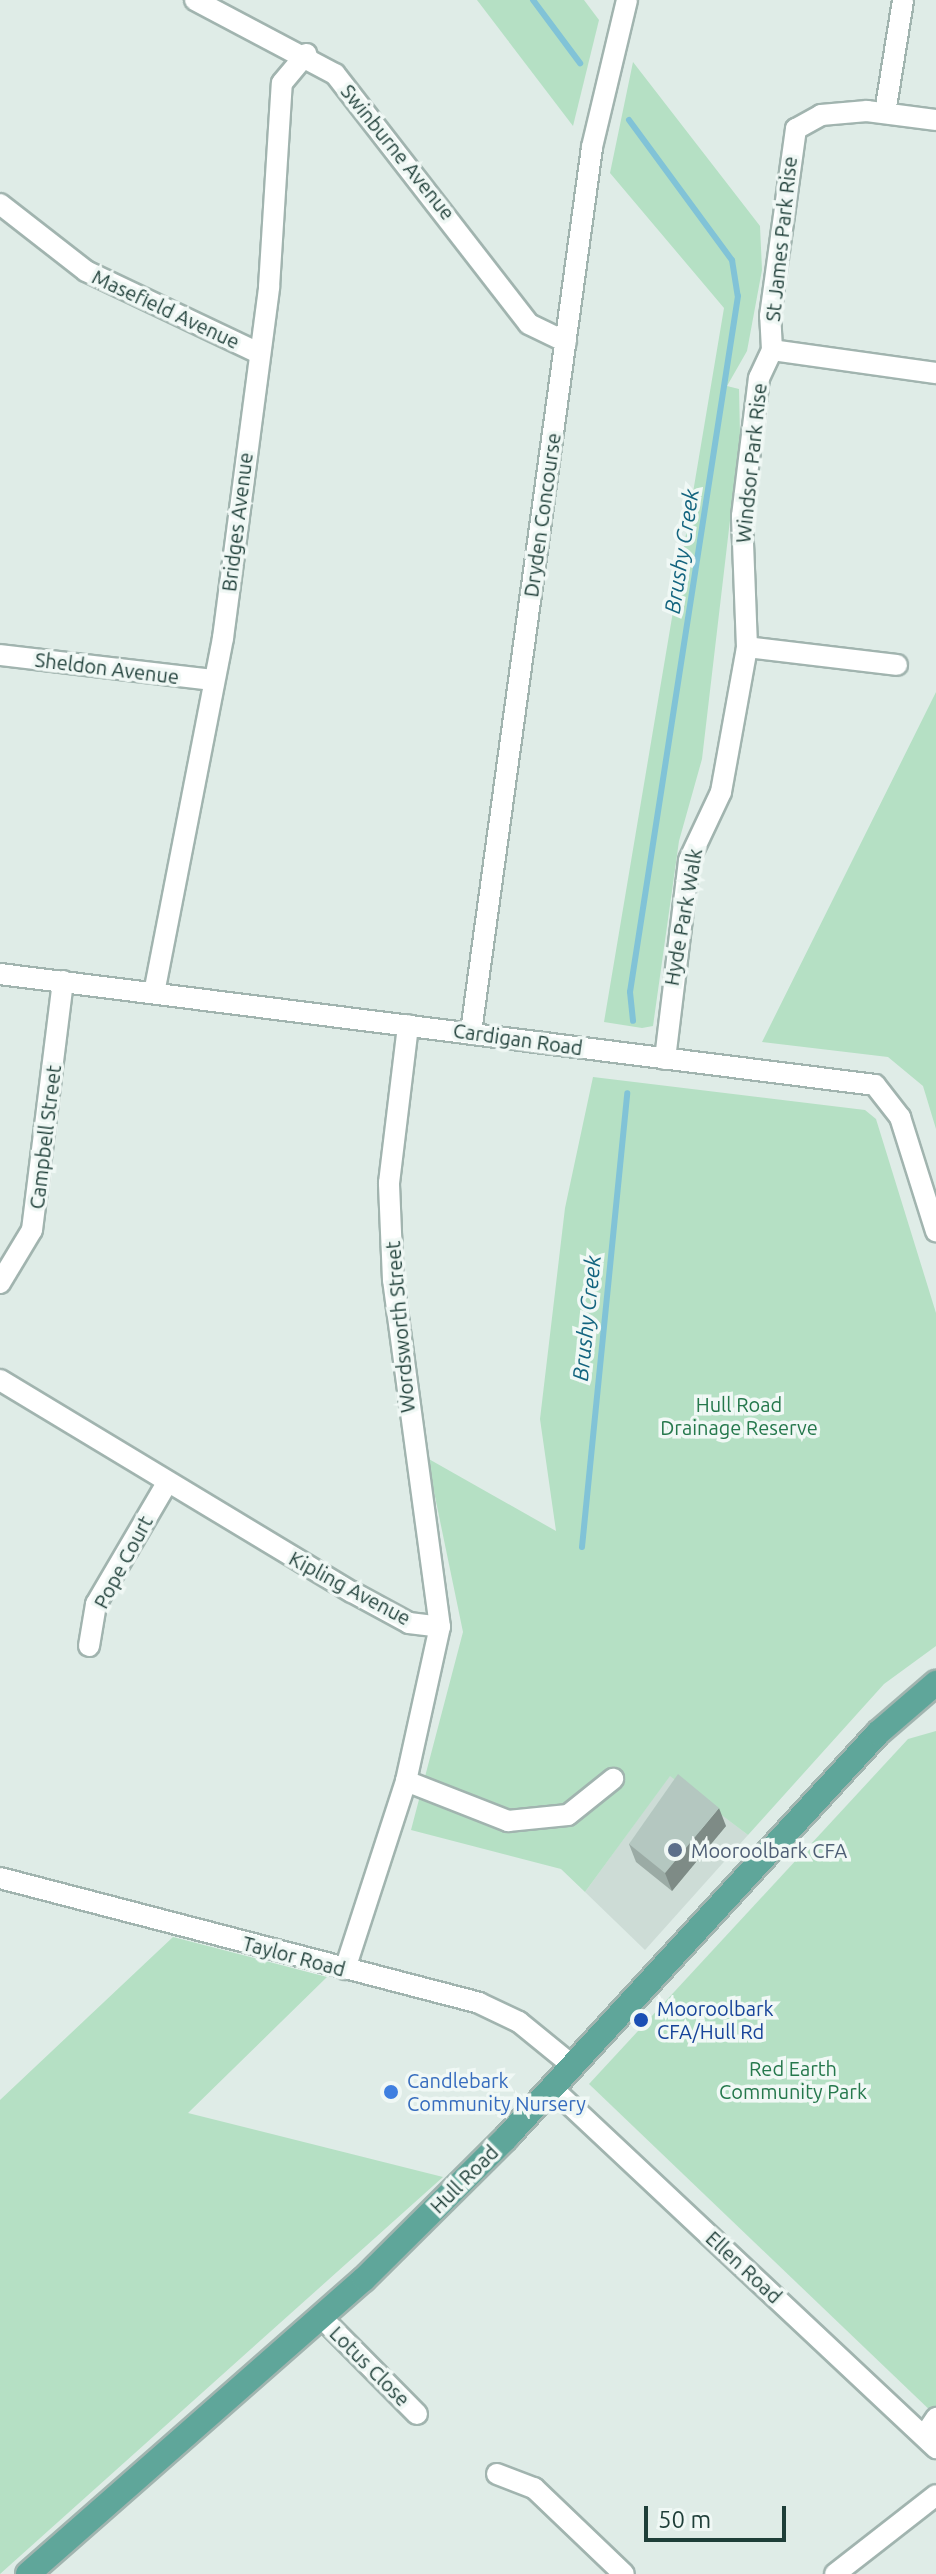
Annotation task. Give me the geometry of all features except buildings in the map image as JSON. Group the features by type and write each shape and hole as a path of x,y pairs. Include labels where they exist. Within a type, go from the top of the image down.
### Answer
{"main road":[{"name":"Hull Road","path":"28,2574 322,2318 572,2065 878,1733 936,1683"}],"street":[{"name":"Swinburne Avenue","path":"195,0 306,54 335,74 529,324 566,342"},
{"name":"Dryden Concourse","path":"471,1032 595,128 627,0"},
{"path":"885,113 903,0"},
{"name":"Bridges Avenue","path":"154,993 214,680 259,353 282,83 306,54"},
{"name":"St James Park Rise","path":"772,350 770,316 796,129 821,115 885,113 936,120"},
{"name":"Masefield Avenue","path":"0,204 86,271 259,353"},
{"path":"772,350 936,373"},
{"name":"Windsor Park Rise","path":"747,647 742,516 759,378 772,350"},
{"path":"747,647 897,665"},
{"name":"Hyde Park Walk","path":"665,1059 689,860 721,792 747,647"},
{"name":"Sheldon Avenue","path":"0,655 214,680"},
{"name":"Cardigan Road","path":"0,974 875,1085 900,1117 936,1231"},
{"name":"Campbell Street","path":"0,1283 32,1230 63,981"},
{"name":"Wordsworth Street","path":"408,1025 389,1183 393,1280 440,1627"},
{"name":"Kipling Avenue","path":"0,1380 167,1483 409,1623 440,1627"},
{"name":"Pope Court","path":"89,1646 96,1604 167,1483"},
{"path":"345,1969 406,1781 440,1627"},
{"path":"406,1781 508,1821 568,1815 613,1779"},
{"name":"Taylor Road","path":"0,1878 479,2003 519,2022 572,2065"},
{"name":"Ellen Road","path":"551,2087 930,2442"},
{"name":"Lotus Close","path":"322,2318 417,2414"},
{"path":"930,2442 936,2418"},
{"path":"497,2474 534,2488 624,2574"},
{"path":"835,2574 936,2495"}],"shaded area":[{"path":"670,1775 748,1835 645,1950 585,1892"}],"green space":[{"path":"477,0 584,0 599,20 573,126"},
{"path":"633,62 760,226 762,270 747,351 727,386 739,389 740,435 702,759 679,841 653,1026 642,1028 604,1022 724,308 610,173"},
{"path":"936,692 936,1129 923,1086 888,1057 762,1042"},
{"name":"Hull Road Drainage Reserve","path":"593,1077 865,1110 876,1119 936,1313 936,1646 884,1684 748,1835 670,1776 585,1892 561,1869 411,1830 463,1632 427,1458 556,1531 540,1419 565,1208"},
{"name":"Red Earth Community Park","path":"936,1731 936,2416 589,2084 908,1739"},
{"path":"173,1937 327,1977 188,2113 443,2177 0,2574 0,2100"}],"waterway":[{"name":"Brushy Creek","path":"533,0 580,63"},
{"name":"Brushy Creek","path":"629,120 732,260 738,296 630,992 633,1021"},
{"name":"Brushy Creek","path":"582,1547 627,1093"}],"place":[{"name":"Mooroolbark CFA","path":"675,1850"},
{"name":"Mooroolbark CFA/Hull Rd","path":"641,2020"},
{"name":"Candlebark Community Nursery","path":"391,2092"}]}
